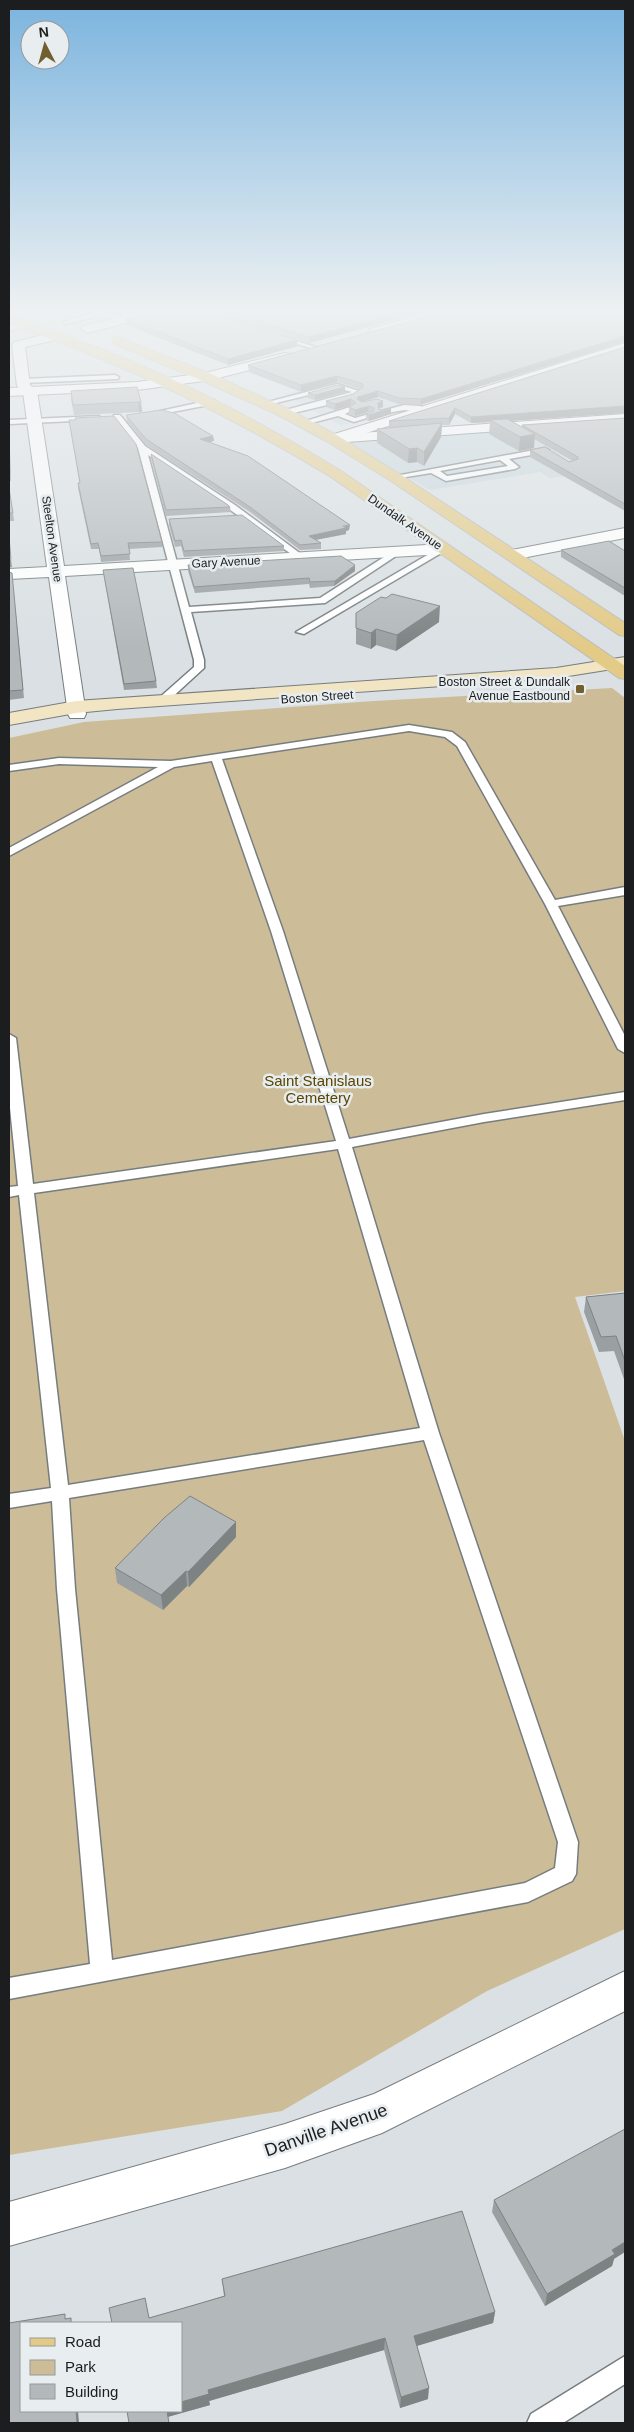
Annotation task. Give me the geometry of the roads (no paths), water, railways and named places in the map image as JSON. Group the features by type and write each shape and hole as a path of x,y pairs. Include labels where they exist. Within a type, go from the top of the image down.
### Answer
{"main road":[{"name":"Dundalk Avenue","path":"249,422 290,445 336,474 622,669"},
{"path":"304,423 394,477 625,630"},
{"name":"Boston Street","path":"9,719 163,700 622,669"},
{"name":"Boston Street","path":"9,726 76,711 553,682 622,669"}],"street":[{"name":"Steelton Avenue","path":"35,422 76,711"},
{"path":"333,439 362,422"},
{"path":"378,422 394,435"},
{"path":"333,439 566,422"},
{"path":"512,555 625,533"},
{"name":"Gary Avenue","path":"9,574 444,549"},
{"name":"Danville Avenue","path":"9,2224 285,2146 382,2112 625,1990"}],"lane":[{"path":"121,422 142,448 246,516 301,557"},
{"path":"394,477 502,458 549,452 507,427"},
{"path":"142,448 166,520 173,564 199,660 199,668 163,700"},
{"path":"432,470 446,479 515,466 502,458"},
{"path":"227,517 246,516"},
{"path":"301,632 444,549"},
{"path":"185,610 322,601 398,552"},
{"path":"9,768 58,761 171,764 409,728 448,734 460,744 551,904 625,1049"},
{"path":"9,1988 528,1892 564,1874 568,1842 430,1433 344,1144 277,931 216,757"},
{"path":"9,853 171,764"},
{"path":"551,904 625,892"},
{"path":"9,1038 60,1492 66,1589 102,1972"},
{"path":"9,1192 344,1144 484,1118 625,1096"},
{"path":"9,1501 430,1433"},
{"path":"540,2423 625,2369"}],"place":[{"name":"Boston Street & Dundalk Avenue Eastbound","path":"580,689"}],"park label":[{"name":"Saint Stanislaus Cemetery","path":"318,1088"}]}
